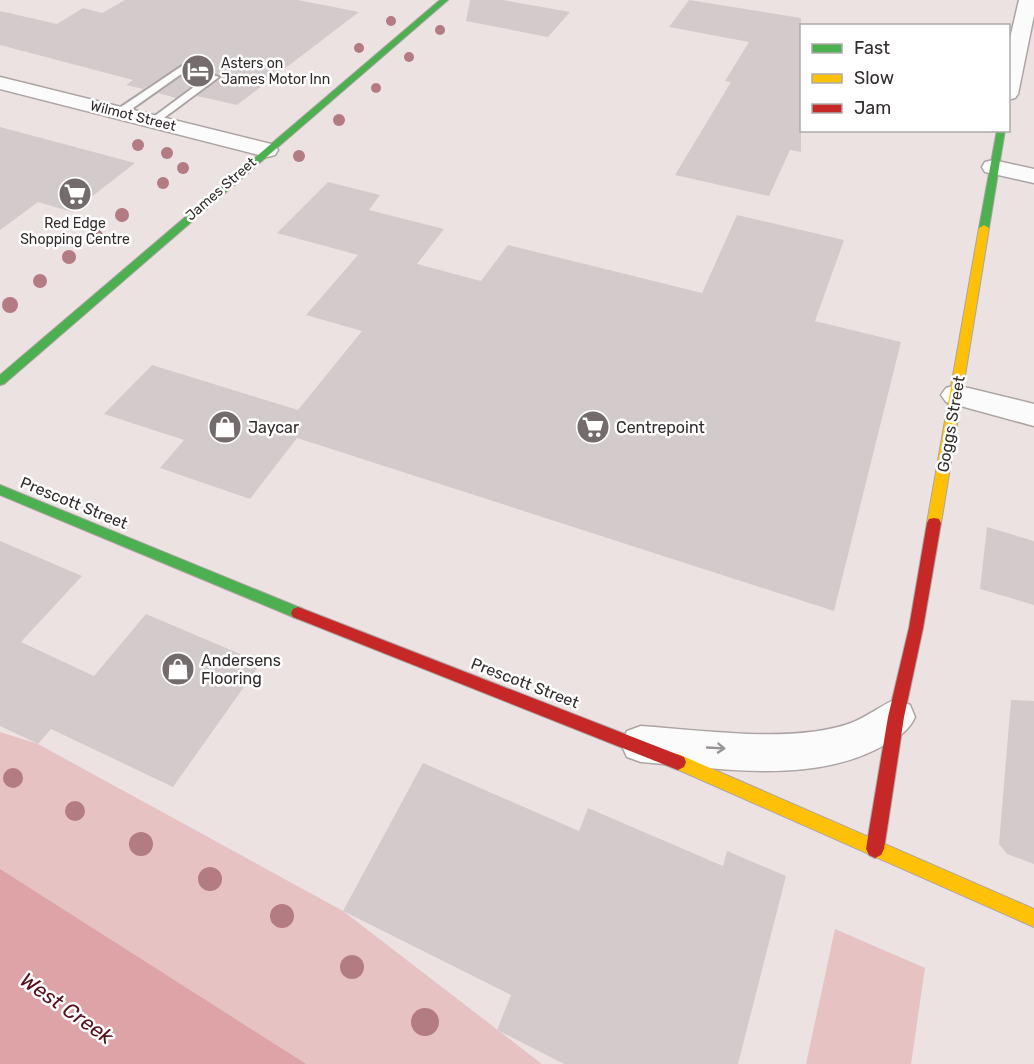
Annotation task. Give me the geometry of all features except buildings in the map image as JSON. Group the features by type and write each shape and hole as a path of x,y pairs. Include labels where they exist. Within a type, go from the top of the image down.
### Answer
{"main road":[{"name":"James Street","path":"0,381 444,0"},
{"name":"Goggs Street","path":"875,849 896,717 916,628 1001,132"},
{"name":"Prescott Street","path":"0,490 211,579 636,744 1034,918"}],"street":[{"path":"1010,87 1029,25 1028,0"},
{"name":"Wilmot Street","path":"0,83 267,150"},
{"path":"993,167 1034,176"},
{"path":"956,395 1034,415"},
{"path":"636,744 763,750 806,748 853,741 896,717"}],"lane":[{"path":"119,113 182,69 214,77 153,121"}],"shaded area":[{"path":"0,732 38,744 343,911 542,1064 0,1064"},
{"path":"835,929 925,968 911,1064 806,1064"}],"water":[{"name":"West Creek","path":"0,869 306,1064 0,1064"}],"traffic: fast":[{"path":"0,381 444,0"},
{"path":"984,228 1001,132"},
{"path":"0,490 298,613"}],"traffic: slow":[{"path":"934,523 984,228"},
{"path":"678,762 1034,918"}],"traffic: jam":[{"path":"875,849 896,717 916,628 934,523"},
{"path":"298,613 678,762"}],"place":[{"name":"Asters on James Motor Inn","path":"198,71"},
{"name":"Red Edge Shopping Centre","path":"75,194"},
{"name":"Jaycar","path":"225,427"},
{"name":"Centrepoint","path":"593,427"},
{"name":"Andersens Flooring","path":"178,669"}]}
